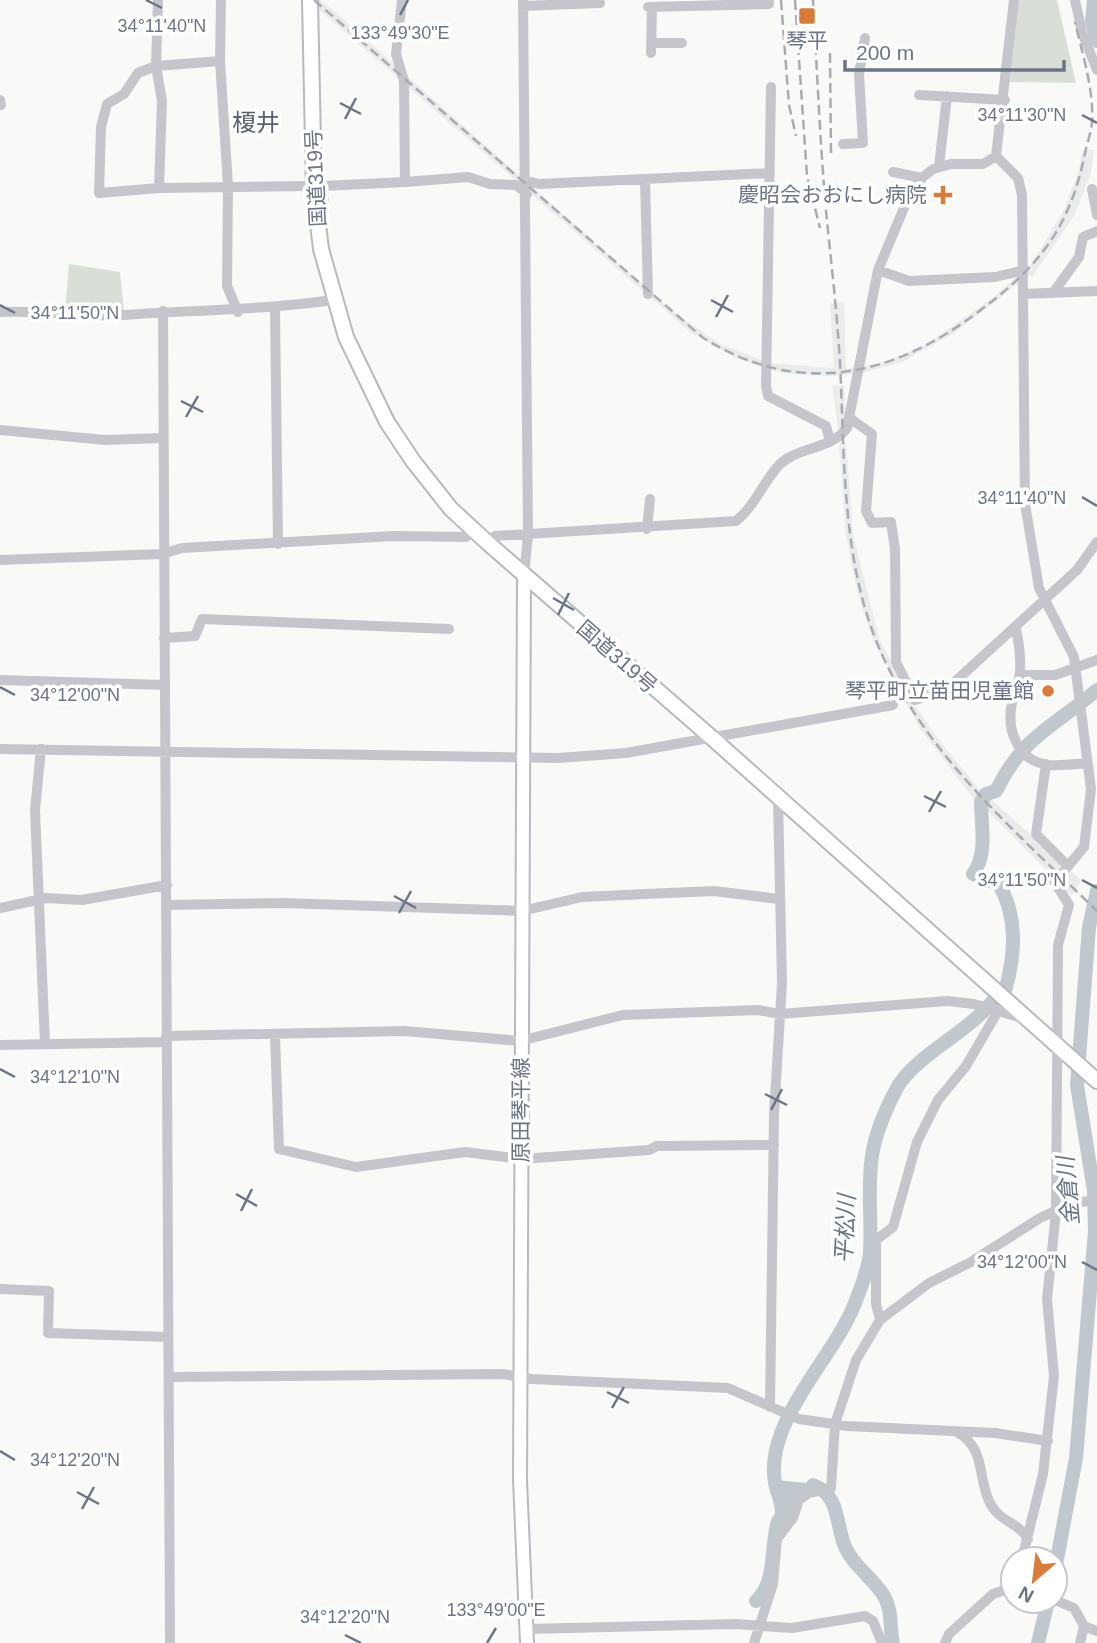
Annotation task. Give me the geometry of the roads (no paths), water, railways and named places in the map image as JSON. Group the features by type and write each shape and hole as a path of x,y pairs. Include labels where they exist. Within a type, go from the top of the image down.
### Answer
{"highway":[{"name":"国道319号","path":"310,5 316,217 333,300 346,337 387,422 437,493 524,576 711,737 1097,1081"}],"main road":[{"name":"原田琴平線","path":"524,576 520,1041 523,1376 520,1480 527,1643"}],"street":[{"path":"158,0 156,66 162,101 159,188"},
{"path":"221,0 220,61 228,186 227,286 238,312"},
{"path":"402,0 396,54 404,81 405,182"},
{"path":"682,43 651,48 650,7 769,4 769,0"},
{"path":"489,544 495,536 736,522 745,514 781,463 841,437 851,419 878,270 905,204 922,178 939,166 983,164 996,156 1005,100 1014,0"},
{"path":"1075,0 1082,32 1097,70"},
{"path":"524,576 528,536 527,181 523,3 600,3"},
{"path":"843,144 863,143 859,74 865,38"},
{"path":"220,61 156,66 134,77 124,94 107,104 102,127 99,193 159,188 309,186"},
{"path":"771,87 765,366 768,396 826,426 830,441"},
{"path":"919,95 1005,100"},
{"path":"939,166 947,96"},
{"path":"0,100 1,105"},
{"path":"996,156 1012,169 1021,186 1024,234 1021,271 1025,504 1039,589 1074,657 1091,789 1084,847 1054,881 1069,905 1058,946 1061,1048 1056,1212 1047,1299 1054,1376 1048,1441 1035,1514 1026,1545"},
{"path":"893,172 922,178"},
{"path":"527,181 539,184 770,173"},
{"path":"316,217 324,213 323,186 468,177 490,184 516,185 527,194"},
{"path":"645,180 648,294"},
{"path":"1092,189 1097,215"},
{"path":"1054,293 1079,257 1083,237 1097,231"},
{"path":"878,270 909,281 995,277 1021,271"},
{"path":"1023,294 1097,291"},
{"path":"0,312 26,310 124,315 163,311 238,312 333,300"},
{"path":"275,309 278,544"},
{"path":"163,311 162,554 167,885 170,1643"},
{"path":"851,419 872,435 866,511 872,523 891,523 895,549 896,662 915,700 947,689 1016,629 1077,570 1097,541"},
{"path":"0,430 104,440 163,438"},
{"path":"647,529 650,499"},
{"path":"0,560 162,554 182,548 393,536 466,537 474,531"},
{"path":"163,638 195,636 202,620 449,629"},
{"path":"1016,629 1020,675 1012,704 1013,737 1026,754 1046,764 1087,763"},
{"path":"1020,675 1038,677 1075,669 1097,660"},
{"path":"0,680 165,684"},
{"path":"0,749 524,757 626,753 893,705"},
{"path":"41,749 35,810 45,1044"},
{"path":"1046,764 1036,834 1063,871"},
{"path":"770,1407 774,1145 780,1014 778,797"},
{"path":"0,908 38,900 82,900 167,885"},
{"path":"166,905 283,903 522,911 582,897 714,891 779,899"},
{"path":"0,1045 404,1031 520,1041 623,1015 758,1010 780,1014 947,1000 1026,1019"},
{"path":"880,1320 876,1304 876,1240 893,1227 917,1142 938,1100 966,1066 998,1011"},
{"path":"275,1035 279,1149 356,1167 466,1152 521,1159 649,1150 657,1146 774,1145"},
{"path":"754,1643 772,1584 776,1539 793,1518 799,1500 809,1493 831,1488 835,1424 856,1360 880,1320 929,1283 971,1262 1040,1218 1072,1203 1097,1200"},
{"path":"0,1289 49,1291 48,1333 168,1337"},
{"path":"169,1377 503,1374 728,1388 741,1391 799,1419 835,1424 952,1430 1048,1441"},
{"path":"952,1430 976,1448 989,1501 1001,1519 1024,1531 1028,1539"},
{"path":"945,1643 949,1634 993,1594 999,1592"},
{"path":"1069,1606 1074,1608 1084,1626 1097,1631"},
{"path":"527,1629 735,1624 758,1628 792,1628 865,1616 873,1621 882,1643"},
{"path":"1080,1643 1084,1626"}],"waterway":[{"name":"金倉川","path":"1094,0 1092,21 1097,41"},
{"name":"平松川","path":"1006,988 1013,949 1009,910 999,884 973,874 981,858 981,802 986,794 996,791 1006,772 1028,745 1097,690"},
{"name":"金倉川","path":"1060,1545 1076,1458 1095,1231 1094,1191 1077,1085 1089,927 1097,891"},
{"name":"平松川","path":"780,1499 774,1474 776,1449 785,1424 844,1326 866,1271 870,1252 872,1156 886,1111 906,1075 993,1001"},
{"name":"平松川","path":"813,1485 828,1495 847,1551 884,1596 889,1608 893,1643"},
{"name":"平松川","path":"756,1601 763,1593 770,1575 778,1521"},
{"name":"金倉川","path":"1038,1643 1045,1615"}],"railway":[{"path":"314,0 702,337 737,356 772,368 807,373 841,372 875,365 909,353 942,336 995,299 1031,266 1046,248 1058,229 1077,184 1091,126 1089,84 1075,22"},
{"path":"781,0 789,105 796,136"},
{"path":"795,0 807,176 820,228"},
{"path":"813,0 824,185 839,344 848,514 852,551 870,624 884,659 926,731 979,794 1097,911"},
{"path":"830,53 831,154"}],"place":[{"name":"琴平","path":"807,16"},
{"name":"慶昭会おおにし病院","path":"943,195"},
{"name":"琴平町立苗田児童館","path":"1048,691"}],"district":[{"name":"榎井","path":"256,123"}]}
